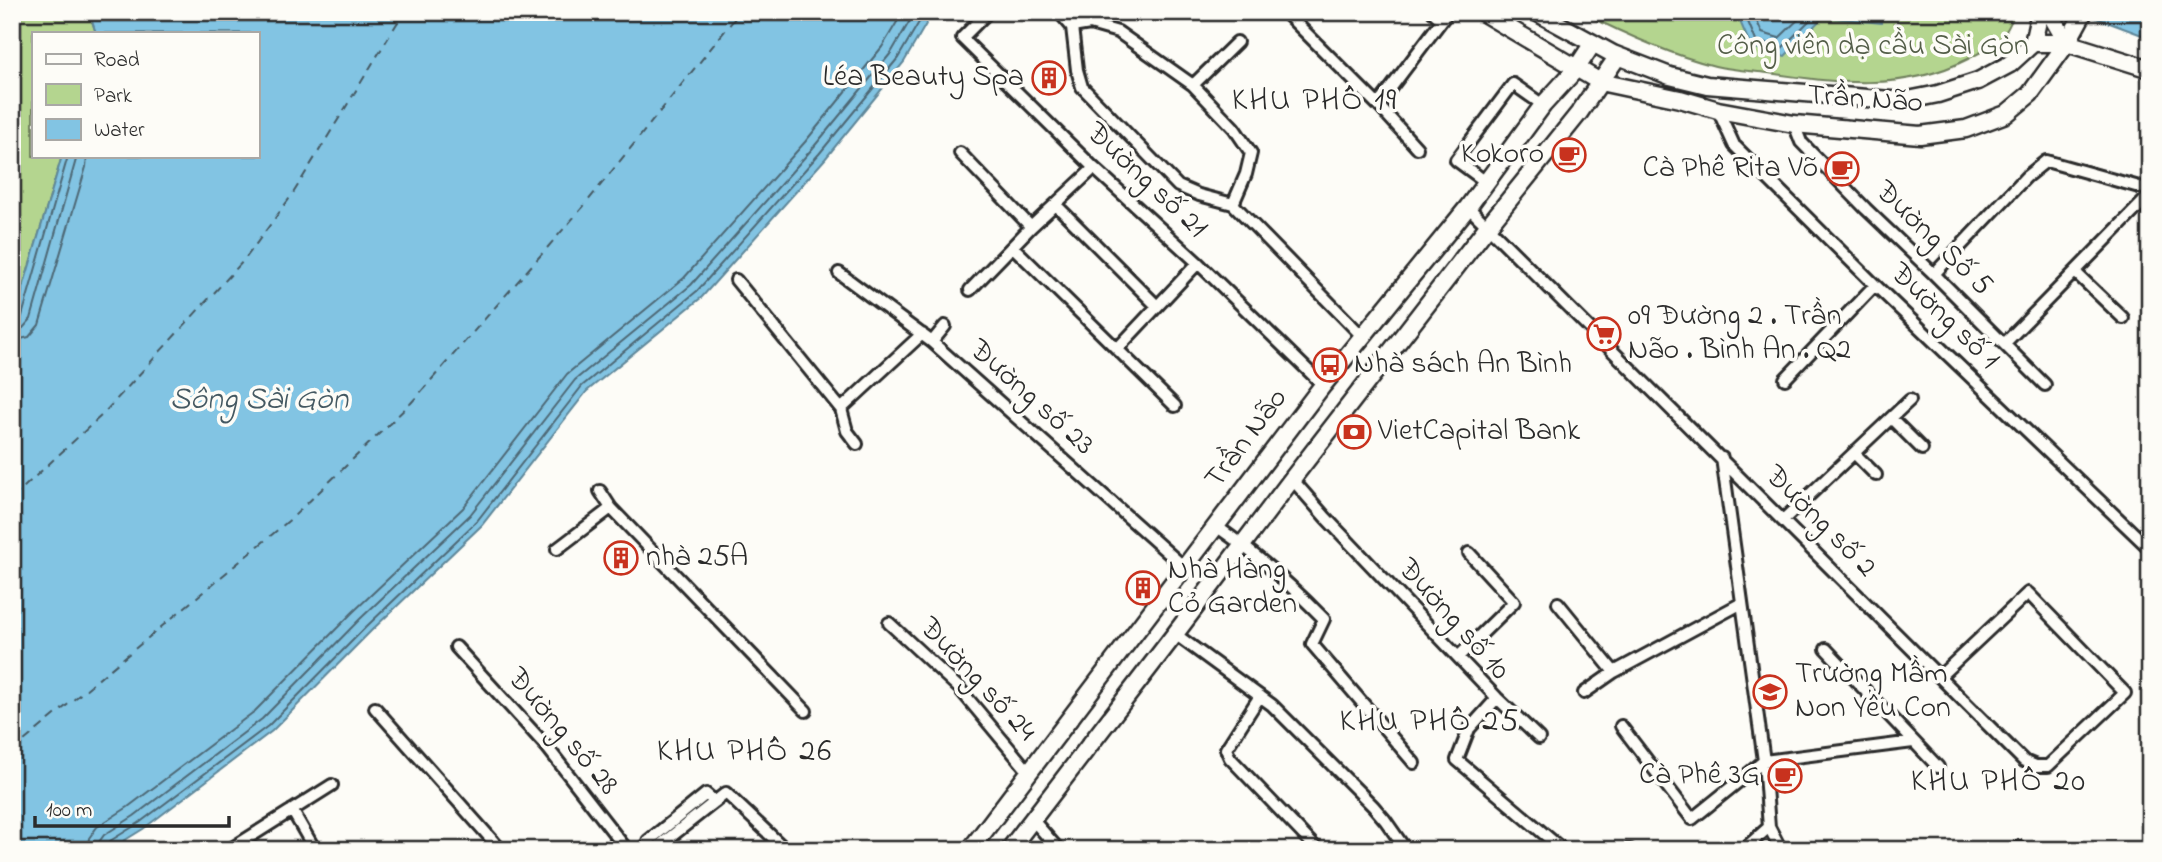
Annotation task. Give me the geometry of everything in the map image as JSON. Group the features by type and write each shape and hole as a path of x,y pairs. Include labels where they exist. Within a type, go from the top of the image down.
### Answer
{"main road":[{"name":"Trần Não","path":"1482,12 1600,82 1718,110 1794,124 1920,135 1966,129 2006,114 2030,94 2067,43 2082,16"},
{"name":"Trần Não","path":"1536,12 1618,55 1670,76 1707,85 1903,101 1938,94 1978,80 2010,64 2033,43"},
{"path":"2039,12 2033,43 2067,43 2150,69"},
{"path":"2049,12 2067,43"},
{"name":"Trần Não","path":"971,850 1323,385 1468,207 1542,105 1576,69 1593,43"},
{"name":"Trần Não","path":"1009,850 1292,479 1579,113 1618,55"}],"street":[{"name":"Đường số 21","path":"988,12 962,38 1094,168 1198,263 1323,385"},
{"path":"1059,12 1072,27 1077,71 1082,87 1178,187 1233,204 1362,336"},
{"path":"1378,105 1445,16 1433,12"},
{"path":"1293,15 1417,148"},
{"path":"1072,27 1090,24 1118,32 1193,85 1234,128 1251,153 1246,174 1233,204"},
{"path":"1193,85 1237,42"},
{"path":"1486,182 1456,160 1513,84 1542,105"},
{"name":"Đường số 1","path":"1718,110 1734,145 1875,285 2150,549"},
{"name":"Đường Số 5","path":"1794,124 1801,142 2045,385"},
{"path":"960,153 1031,227"},
{"path":"1934,274 2026,177 2046,161 2150,193 2004,344"},
{"path":"970,290 1031,227 1094,168"},
{"path":"1056,205 1157,305"},
{"name":"Đường số 2","path":"1468,207 2024,761 2036,766 2048,766 2125,694 2028,593 1940,676"},
{"path":"1013,247 1175,406"},
{"path":"1117,349 1198,263"},
{"path":"2075,272 2123,318"},
{"name":"Đường số 23","path":"839,273 932,342 1184,567"},
{"path":"736,280 841,409 847,430 857,444"},
{"path":"1785,379 1875,285"},
{"path":"932,342 946,326"},
{"path":"841,409 922,334"},
{"path":"1783,520 1910,400"},
{"path":"1891,418 1922,449"},
{"path":"1854,453 1876,475"},
{"path":"1722,458 1764,761 1769,827 1780,850"},
{"name":"Đường số 10","path":"1292,479 1497,698 1469,729 1457,760 1563,850"},
{"path":"600,491 611,508 806,711"},
{"path":"557,549 611,508"},
{"path":"1216,526 1289,583 1324,619 1312,644 1414,763"},
{"path":"1458,657 1514,602 1469,553"},
{"path":"1559,603 1614,672"},
{"path":"1584,693 1614,672 1742,603"},
{"name":"Đường số 24","path":"889,623 959,688 1029,772"},
{"path":"1175,634 1260,696 1340,772 1385,820 1406,850"},
{"name":"Đường số 28","path":"456,647 547,747 627,850"},
{"path":"1826,649 1938,767"},
{"path":"1260,696 1226,749 1230,758 1318,850"},
{"path":"1497,698 1539,738"},
{"path":"375,708 501,850"},
{"path":"1621,726 1692,819 1764,761 1913,742"},
{"path":"229,850 332,785"},
{"path":"651,846 706,794 715,802 726,793 786,850"},
{"path":"292,810 315,850"},
{"path":"1032,820 1059,850"},
{"path":"1743,850 1769,827"}],"green space":[{"path":"12,12 89,12 96,32 32,32 32,158 61,158 12,325"},
{"name":"Công viên dạ cầu Sài Gòn","path":"1581,12 2015,12 2007,30 1997,42 1944,69 1895,81 1844,82 1715,66 1646,43"}],"water":[{"name":"Sông Sài Gòn","path":"89,12 933,12 904,62 825,159 702,297 587,391 482,525 272,731 143,829 109,850 12,850 12,325 61,158 259,158 259,32 96,32"},
{"path":"1736,12 1882,12 1881,23 1823,17 1785,56 1751,47"},
{"path":"2080,12 2150,12 2150,38"}],"ferry route":[{"path":"12,498 103,414 245,259 292,195 404,12"},
{"path":"12,751 292,518 411,403 583,207 740,12"}],"place":[{"name":"Léa Beauty Spa","path":"1049,78"},
{"name":"Kokoro","path":"1569,155"},
{"name":"Cà Phê Rita Võ","path":"1842,169"},
{"name":"09 Đường 2 . Trần Não . Bình An . Q2","path":"1604,334"},
{"name":"Nhà sách An Bình","path":"1330,365"},
{"name":"VietCapital Bank","path":"1354,432"},
{"name":"nhà 25A","path":"621,558"},
{"name":"Nhà Hàng Cỏ Garden","path":"1143,588"},
{"name":"Trường Mầm Non Yêu Con","path":"1770,692"},
{"name":"Cà Phê 3G","path":"1785,776"}],"district":[{"name":"KHU PHỐ 19","path":"1315,101"},
{"name":"KHU PHỐ 25","path":"1430,722"},
{"name":"KHU PHỐ 26","path":"745,752"},
{"name":"KHU PHỐ 20","path":"1999,782"}]}
